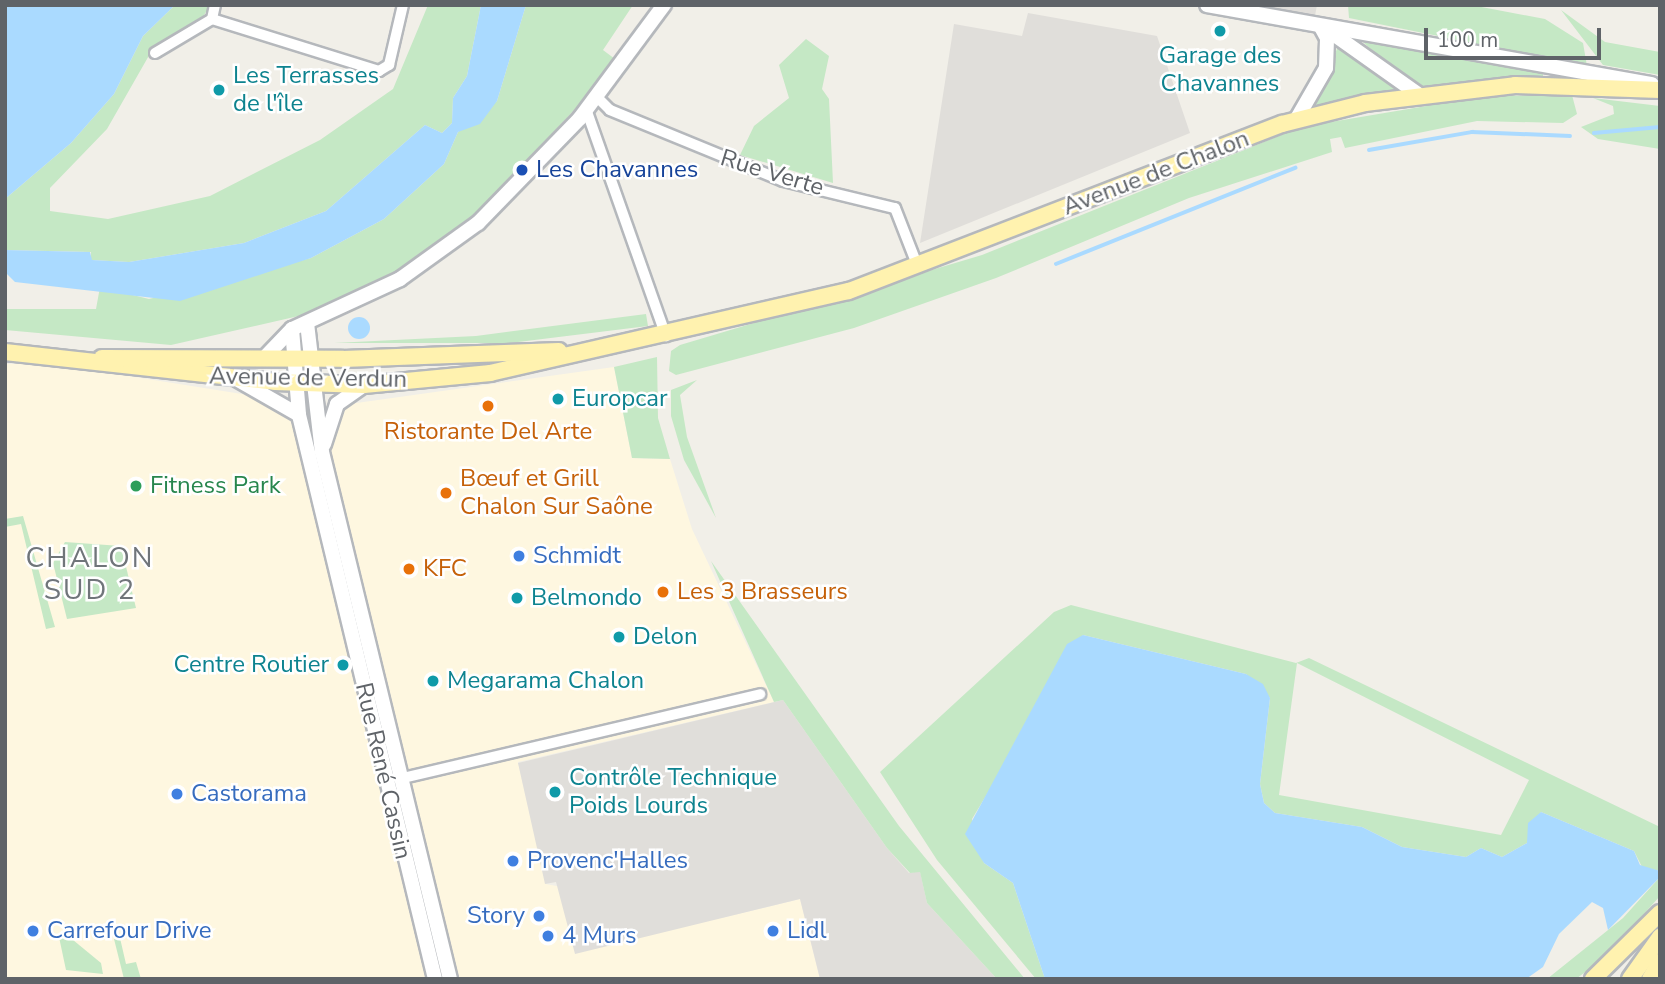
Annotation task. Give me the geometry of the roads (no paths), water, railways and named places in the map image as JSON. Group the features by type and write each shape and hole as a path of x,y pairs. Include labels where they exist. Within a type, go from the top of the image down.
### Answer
{"main road":[{"path":"265,357 292,328 378,290 450,246 583,114 664,5"},
{"path":"1207,5 1660,88"},
{"path":"1321,27 1370,54 1418,94"},
{"path":"1296,120 1326,68 1327,38 1321,27"},
{"name":"Avenue de Chalon","path":"666,336 918,267 1296,120 1418,94 1581,83 1660,88"},
{"name":"Rue René Cassin","path":"307,323 322,453 368,626 450,979"},
{"name":"Rue René Cassin","path":"292,328 294,383 299,415 435,979"},
{"name":"Avenue de Verdun","path":"5,352 88,359 239,380 364,385 490,373 666,336"},
{"name":"Avenue de Verdun","path":"88,359 310,358 610,347"},
{"path":"239,380 299,415"},
{"path":"322,453 337,404 364,385"},
{"path":"335,559 368,626"},
{"path":"374,729 403,778"},
{"path":"1593,979 1660,913"},
{"path":"1630,979 1660,937"},
{"path":"1630,979 1660,943"},
{"path":"1650,979 1660,962"}],"street":[{"path":"212,19 215,5"},
{"path":"155,52 212,19 379,71 389,65 403,5"},
{"name":"Rue Verte","path":"597,97 610,110 783,181 895,208 918,267"},
{"path":"583,114 666,336"},
{"path":"403,778 760,694"}],"water":[{"path":"5,5 175,5 143,36 114,94 71,143 5,199"},
{"path":"481,5 526,5 497,101 480,124 458,132 444,164 384,219 311,258 180,301 15,282 5,272 5,250 90,252 92,260 129,262 244,243 326,211 425,125 442,133 452,123 453,98 467,76"},
{"path":"359,317 367,320 370,328 367,336 359,339 351,336 348,328 351,320"},
{"path":"1083,635 1246,674 1263,684 1270,698 1260,784 1264,803 1275,813 1362,827 1402,847 1466,857 1481,848 1502,857 1527,843 1528,823 1541,812 1634,851 1640,865 1660,871 1660,877 1608,930 1603,908 1592,902 1559,934 1543,967 1526,979 1045,979 1013,883 984,863 965,834 1067,644"}],"waterway":[{"path":"1594,133 1660,127"},
{"path":"1369,150 1472,132 1570,136"},
{"path":"1056,264 1295,168"}],"place":[{"name":"Garage des Chavannes","path":"1220,31"},
{"name":"Les Terrasses de l'île","path":"219,90"},
{"name":"Les Chavannes","path":"522,170"},
{"name":"Europcar","path":"558,399"},
{"name":"Ristorante Del Arte","path":"488,406"},
{"name":"Fitness Park","path":"136,486"},
{"name":"Bœuf et Grill Chalon Sur Saône","path":"446,493"},
{"name":"Schmidt","path":"519,556"},
{"name":"KFC","path":"409,569"},
{"name":"Les 3 Brasseurs","path":"663,592"},
{"name":"Belmondo","path":"517,598"},
{"name":"Delon","path":"619,637"},
{"name":"Centre Routier","path":"343,665"},
{"name":"Megarama Chalon","path":"433,681"},
{"name":"Contrôle Technique Poids Lourds","path":"555,792"},
{"name":"Castorama","path":"177,794"},
{"name":"Provenc'Halles","path":"513,861"},
{"name":"Story","path":"539,916"},
{"name":"Carrefour Drive","path":"33,931"},
{"name":"Lidl","path":"773,931"},
{"name":"4 Murs","path":"548,936"}],"district":[{"name":"CHALON SUD 2","path":"90,574"}]}
